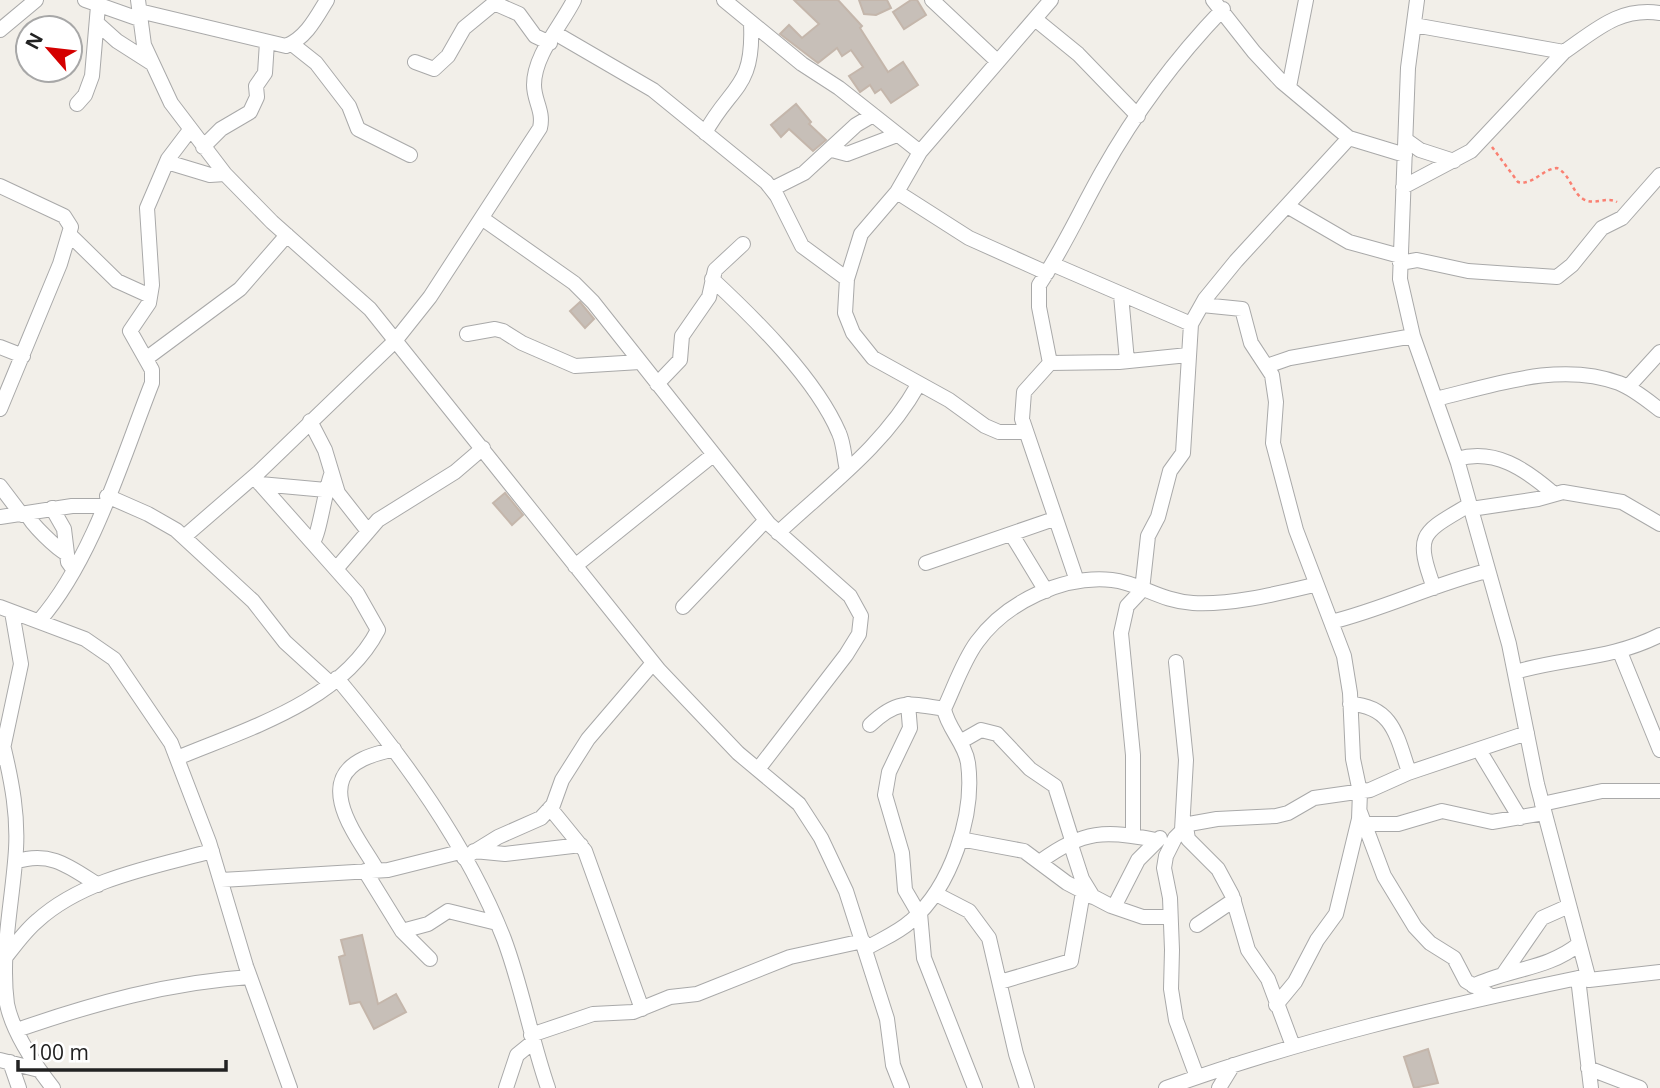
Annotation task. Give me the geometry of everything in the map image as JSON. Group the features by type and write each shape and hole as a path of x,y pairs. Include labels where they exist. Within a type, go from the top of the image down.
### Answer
{"street":[{"path":"77,104 90,85 98,24 91,3 139,10 286,46 309,29 327,0"},
{"path":"724,0 768,38 920,152"},
{"path":"932,0 997,61"},
{"path":"1026,432 999,432 985,426 950,400 918,385 873,358 853,332 845,313 847,279 861,234 897,192 920,152 1051,0"},
{"path":"1289,87 1306,0"},
{"path":"1417,0 1408,68 1400,279 1413,336 1457,459 1470,507 1514,672 1543,808 1579,944 1591,1088"},
{"path":"0,30 29,1"},
{"path":"415,62 434,69 441,65 464,28 496,1 519,14 535,36 552,38 653,90 772,189 802,246 847,279"},
{"path":"184,537 257,480 310,421 396,341 430,297 540,128 543,116 533,88 536,69 571,2"},
{"path":"1050,363 1039,307 1040,285 1104,169 1138,116 1221,4 1254,52 1289,87 1349,138 1405,155"},
{"path":"139,10 144,45 171,103 225,174 287,235 370,309 653,663 738,753 799,804 821,838 864,945 887,1020 893,1065 902,1088"},
{"path":"1403,187 1454,161 1485,138 1564,52 1629,12 1656,13 1660,26"},
{"path":"1035,19 1078,54 1138,116"},
{"path":"98,24 117,41 154,65"},
{"path":"750,64 753,54 751,24"},
{"path":"1414,25 1564,52"},
{"path":"705,133 736,92 750,64 768,38"},
{"path":"203,147 221,129 250,112 257,97 256,86 265,73 267,42"},
{"path":"292,44 316,63 349,106 358,129 410,155"},
{"path":"772,189 804,173 856,125 873,115"},
{"path":"39,621 53,605 73,569 105,501 152,383 152,370 147,358 130,331 150,296 153,258 147,208 167,162 190,131"},
{"path":"832,150 847,154 897,135"},
{"path":"1136,864 1131,836 1132,744 1121,633 1127,606 1142,590 1148,536 1158,517 1170,471 1182,453 1185,440 1191,324 1236,261 1349,138"},
{"path":"1406,140 1420,150 1454,161"},
{"path":"167,162 210,175 225,174"},
{"path":"1287,206 1349,243 1400,260 1417,260 1468,271 1557,277 1572,265 1602,228 1622,218 1660,175"},
{"path":"0,186 64,216 71,227 23,356 0,409"},
{"path":"897,192 969,238 1191,324"},
{"path":"483,219 574,283 593,302 766,520 850,596 861,616 859,634 846,655 759,768"},
{"path":"70,235 117,281 150,296"},
{"path":"147,358 240,289 287,235"},
{"path":"657,384 680,360 682,336 709,298 712,279 723,260 743,244"},
{"path":"712,279 793,366 823,404 840,435 847,470"},
{"path":"1121,295 1127,361"},
{"path":"1202,305 1242,309 1251,343 1272,375 1276,402 1273,443 1314,585 1344,656 1353,759 1362,817 1384,876 1415,927 1430,943 1454,958 1466,981 1491,996"},
{"path":"467,334 495,329 503,331 522,343 575,366 640,362"},
{"path":"1267,366 1290,358 1413,336"},
{"path":"0,347 23,356"},
{"path":"1628,387 1660,352"},
{"path":"1077,581 1026,432 1021,406 1024,392 1050,363 1127,361 1188,355"},
{"path":"1436,399 1558,374 1601,378 1628,387 1660,410"},
{"path":"778,533 899,418 918,385"},
{"path":"310,421 325,450 329,482 318,520 319,532 313,542"},
{"path":"336,569 378,520 454,472 483,448"},
{"path":"1457,459 1472,454 1498,457 1537,480 1553,493"},
{"path":"575,566 713,455"},
{"path":"257,480 329,482"},
{"path":"177,758 270,719 334,680 354,667 378,630 357,593 257,480"},
{"path":"329,482 367,530"},
{"path":"0,486 33,527 47,534 67,554"},
{"path":"1434,588 1426,564 1424,538 1437,524 1470,507 1538,499 1563,492 1622,502 1660,524"},
{"path":"0,517 105,501 148,514 184,537 253,601 285,642 334,680 394,749 466,854 497,923 548,1088"},
{"path":"52,508 64,529 67,554 73,569"},
{"path":"926,563 1054,519"},
{"path":"682,607 766,520"},
{"path":"1012,535 1046,591"},
{"path":"1331,622 1363,614 1487,571"},
{"path":"944,709 975,643 995,621 1046,591 1077,581 1113,580 1164,599 1195,603 1279,593 1314,585"},
{"path":"6,610 85,639 114,659 171,743 212,851 250,977 290,1088"},
{"path":"6,610 22,664 2,755 16,803 15,862 3,968 7,1005 17,1030 39,1070 53,1088"},
{"path":"1514,672 1546,663 1620,652 1660,635"},
{"path":"1620,652 1629,682 1655,728 1660,750"},
{"path":"1165,863 1183,827 1186,760 1176,662"},
{"path":"466,854 541,818 550,808 571,764 589,739 653,663"},
{"path":"870,725 886,710 908,704 944,709"},
{"path":"908,704 910,728 889,772 884,795 902,853 905,890 919,913 924,958 975,1088"},
{"path":"1350,704 1369,705 1386,717 1409,772"},
{"path":"506,1088 517,1055 532,1039 593,1013 620,1014 642,1009 670,997 697,994 790,957 864,945 909,923 936,894 946,877 960,839 969,783 968,760 944,709"},
{"path":"960,742 981,730 998,734 1030,769 1055,786 1082,879 1099,900"},
{"path":"1000,982 1071,961 1081,912 1099,900 1136,864 1152,841 1199,821 1288,813 1314,798 1360,792 1409,772 1527,733"},
{"path":"394,749 363,759 349,769 341,788 340,803 402,931 430,958"},
{"path":"1479,750 1520,818"},
{"path":"1362,817 1398,824 1442,811 1476,821 1520,818 1543,808 1602,791 1660,791"},
{"path":"550,808 581,845 597,879 642,1009"},
{"path":"1133,816 1165,863 1174,1010 1197,1077"},
{"path":"1276,1005 1295,982 1317,940 1336,914 1362,817"},
{"path":"1183,827 1188,839 1218,869 1234,900 1248,950 1268,979 1293,1046"},
{"path":"1041,861 1071,841 1094,834 1131,836 1152,841"},
{"path":"960,839 1010,847 1041,861 1067,883 1099,900 1143,917 1170,917"},
{"path":"220,880 371,871 466,854 505,854 581,845"},
{"path":"3,968 36,921 51,909 122,876 212,851"},
{"path":"15,862 41,856 65,865 99,886"},
{"path":"936,894 969,911 981,923 989,938 1016,1054 1027,1088"},
{"path":"1081,912 1099,900"},
{"path":"1197,925 1234,900"},
{"path":"1504,973 1542,918 1569,906"},
{"path":"402,931 428,924 448,911 497,923"},
{"path":"0,925 7,939"},
{"path":"1473,986 1504,973 1548,963 1579,944"},
{"path":"1166,1088 1293,1046 1491,996 1584,979 1660,972"},
{"path":"17,1030 73,1010 155,990 250,977"},
{"path":"5,1061 39,1070"},
{"path":"5,1061 19,1088"},
{"path":"1219,1088 1233,1065"},
{"path":"1588,1068 1640,1088"}],"path":[{"path":"1485,138 1518,182 1530,183 1545,171 1558,168 1566,174 1578,194 1588,202 1609,199 1630,208"}],"building":[{"path":"794,0 838,0 862,26 860,28 888,72 903,62 918,85 891,103 881,89 875,93 870,85 860,92 849,76 863,67 851,50 842,56 837,48 818,63 780,34 789,25 802,38 819,24"},
{"path":"859,0 887,0 891,8 876,15 864,14"},
{"path":"911,0 917,0 926,15 904,29 893,12"},
{"path":"796,104 811,122 809,124 826,140 813,151 789,129 781,137 771,125"},
{"path":"580,302 594,319 585,328 570,311"},
{"path":"505,493 523,515 512,525 493,503"},
{"path":"362,935 378,1004 396,994 406,1012 374,1029 360,1002 350,1004 339,957 345,955 341,940"},
{"path":"1428,1049 1438,1083 1414,1088 1404,1057"}]}
